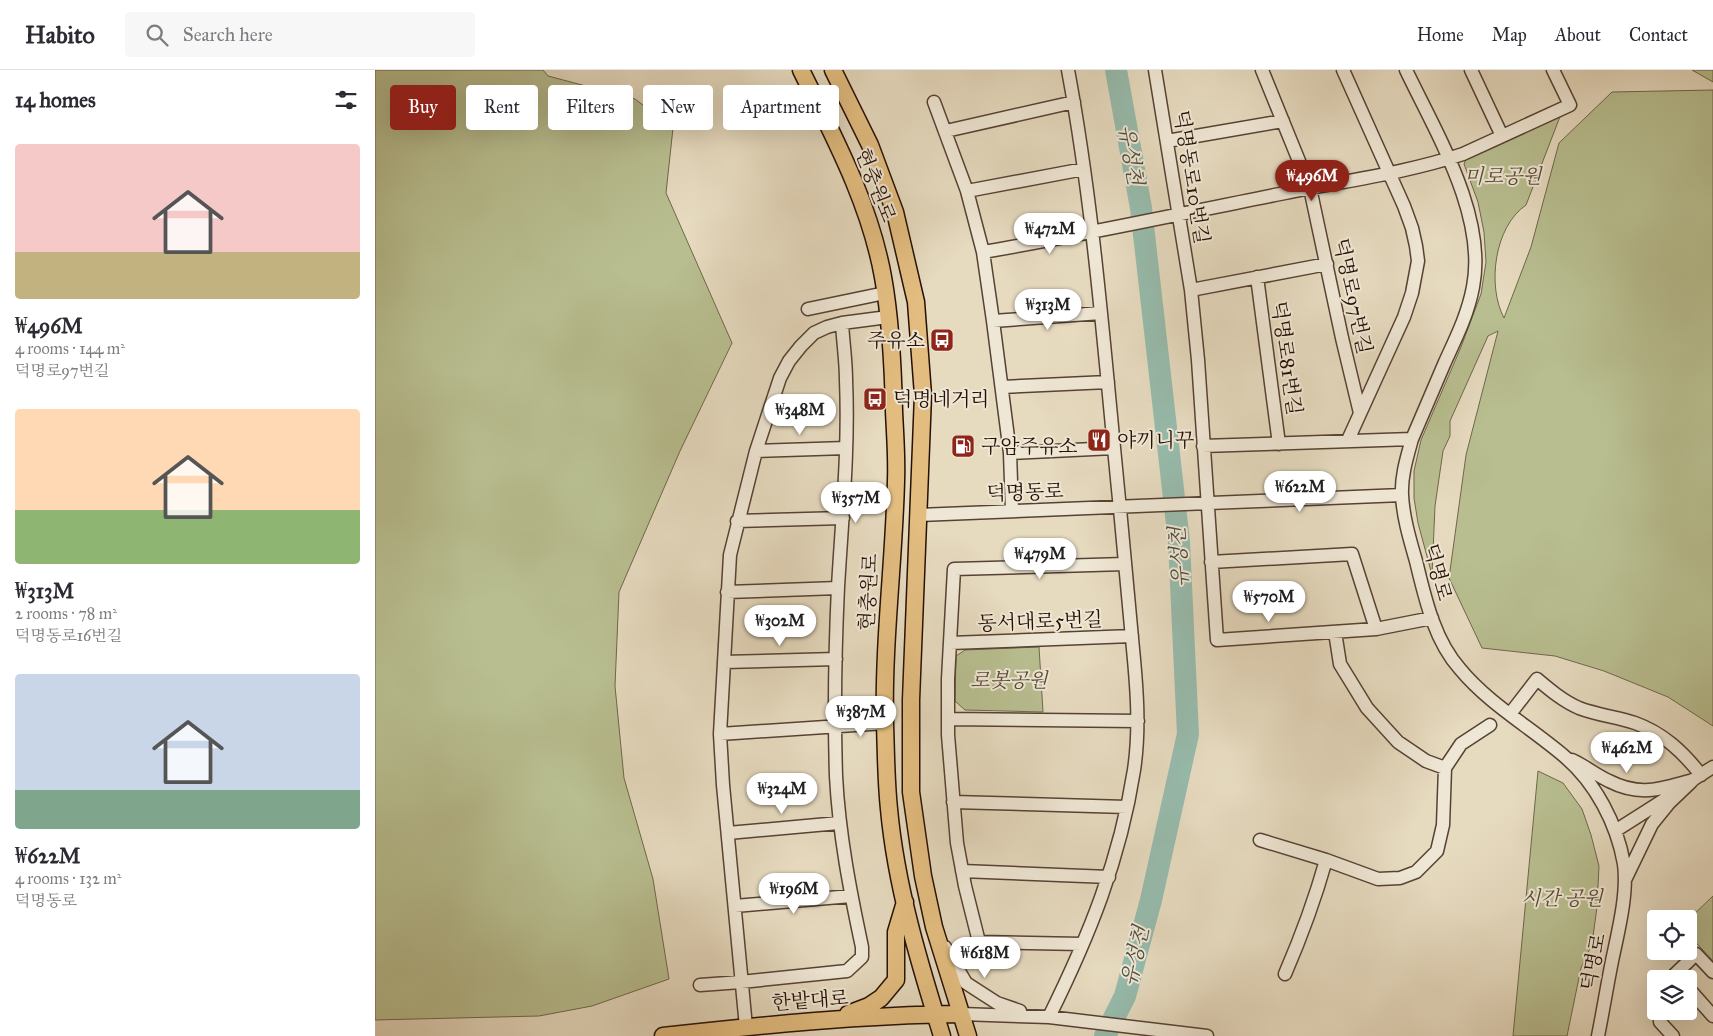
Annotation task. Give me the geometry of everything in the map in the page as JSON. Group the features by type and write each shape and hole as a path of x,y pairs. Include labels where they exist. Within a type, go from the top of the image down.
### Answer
{"main road":[{"name":"현충원로","path":"801,70 850,171 872,232 883,277 893,361 897,480 885,675 889,809 895,855 905,902 925,982 942,1036"},
{"name":"현충원로","path":"833,70 870,145 895,212 916,302 923,395 911,700 911,792 923,876 934,927 968,1036"},
{"path":"835,1020 875,1002 881,998 889,986 896,980 896,932 905,902"},
{"name":"한밭대로","path":"663,1036 835,1020 904,1015 961,1014"}],"street":[{"name":"동서대로5번길","path":"1055,1018 1082,944 1101,901 1117,851 1134,769 1138,721 1132,636 1093,232 1068,70"},
{"name":"덕명동로10번길","path":"1155,70 1167,141 1175,215 1191,290 1198,360 1203,446 1203,504 1211,562 1217,640 1335,632"},
{"name":"덕명로97번길","path":"1262,70 1310,188 1342,338 1361,413"},
{"name":"덕명로97번길","path":"1343,70 1412,228 1417,261 1412,293 1403,317 1348,440"},
{"name":"덕명로","path":"1406,70 1466,202 1472,228 1475,259 1473,287 1463,321 1412,439 1403,474 1402,495 1408,534 1432,618 1458,668 1476,687 1566,757 1584,776 1597,795 1608,814 1615,832 1625,881 1620,920 1598,1036"},
{"path":"1471,70 1502,136"},
{"path":"983,252 1093,232 1448,159 1570,105 1553,70"},
{"path":"934,102 967,191 983,252 1010,453 1012,511"},
{"path":"946,131 1074,102"},
{"path":"1167,141 1283,121"},
{"path":"967,191 1084,169"},
{"path":"1191,290 1327,264"},
{"name":"덕명로81번길","path":"1257,277 1279,444"},
{"path":"808,309 885,293"},
{"path":"993,321 1101,313"},
{"path":"746,1027 720,734 730,555 756,451 777,385 789,361 815,333 827,327 888,317"},
{"path":"700,985 847,971 861,958 862,948 839,823 835,726 838,588 846,448 846,380 842,324"},
{"path":"1002,387 1108,382"},
{"name":"덕명로81번길","path":"1203,446 1412,439"},
{"path":"756,451 846,448"},
{"path":"1010,453 1114,448"},
{"path":"1203,504 1402,495"},
{"name":"덕명동로","path":"919,515 1203,504"},
{"path":"737,521 843,518"},
{"path":"1211,562 1352,554 1376,629"},
{"path":"1082,944 979,942 962,871 953,802 948,719 954,569 1125,564"},
{"path":"727,592 838,588"},
{"path":"1432,618 1376,629 1335,632 1340,664 1367,708 1397,742 1426,761 1445,768"},
{"name":"동서대로5번길","path":"950,643 1132,636"},
{"path":"723,662 836,659"},
{"path":"1510,714 1537,680 1577,707 1650,729 1670,742 1685,756 1697,778"},
{"path":"948,719 1138,721"},
{"path":"720,734 885,723"},
{"path":"1260,840 1326,860 1378,879 1400,878 1416,872 1437,851 1443,825 1445,768 1461,744 1490,725"},
{"path":"1566,757 1587,767 1608,781 1632,790 1648,791 1663,789 1697,778"},
{"path":"1615,832 1713,767"},
{"path":"1625,881 1652,824 1669,803 1697,778"},
{"path":"953,802 1127,808"},
{"path":"728,833 839,823"},
{"path":"1285,974 1302,935 1319,887 1326,860"},
{"path":"962,871 1109,877"},
{"path":"735,906 851,896"},
{"path":"934,927 966,983 997,1003 1014,1009 1055,1018"},
{"path":"1681,970 1696,954 1713,972"},
{"path":"1697,998 1713,1016"},
{"path":"961,1014 1055,1018 1207,1036"},
{"path":"1660,1020 1673,1036"}],"green space":[{"path":"375,70 543,70 548,76 582,85 548,85 548,130 633,130 633,98 643,105 643,130 673,130 666,193 732,343 680,451 619,592 615,686 624,778 653,879 669,979 592,1006 539,1016 375,1020"},
{"path":"1692,70 1713,70 1713,82"},
{"name":"미로공원","path":"1713,90 1713,726 1668,697 1604,671 1555,656 1482,648 1449,578 1466,455 1498,331 1488,336 1450,421 1450,436 1443,451 1435,506 1432,575 1418,523 1414,498 1414,471 1421,440 1461,347 1481,294 1486,262 1484,232 1478,202 1464,164 1466,159 1561,114 1526,205 1515,215 1500,242 1495,274 1499,305 1504,318 1531,247 1559,143 1612,92"},
{"name":"로봇공원","path":"1039,647 1043,712 965,710 955,701 956,656 965,650"},
{"name":"시간 공원","path":"1538,771 1563,783 1582,809 1599,866 1597,907 1592,944 1581,968 1567,1036 1513,1036"},
{"path":"1713,896 1713,961 1697,944 1697,911"}],"waterway":[{"name":"유성천","path":"1105,1036 1125,996 1151,900 1188,734 1179,542 1141,208 1116,70"}],"place":[{"name":"주유소","path":"942,340"},
{"name":"덕명네거리","path":"875,399"},
{"name":"야끼니꾸","path":"1099,440"},
{"name":"구암주유소","path":"963,446"}]}
